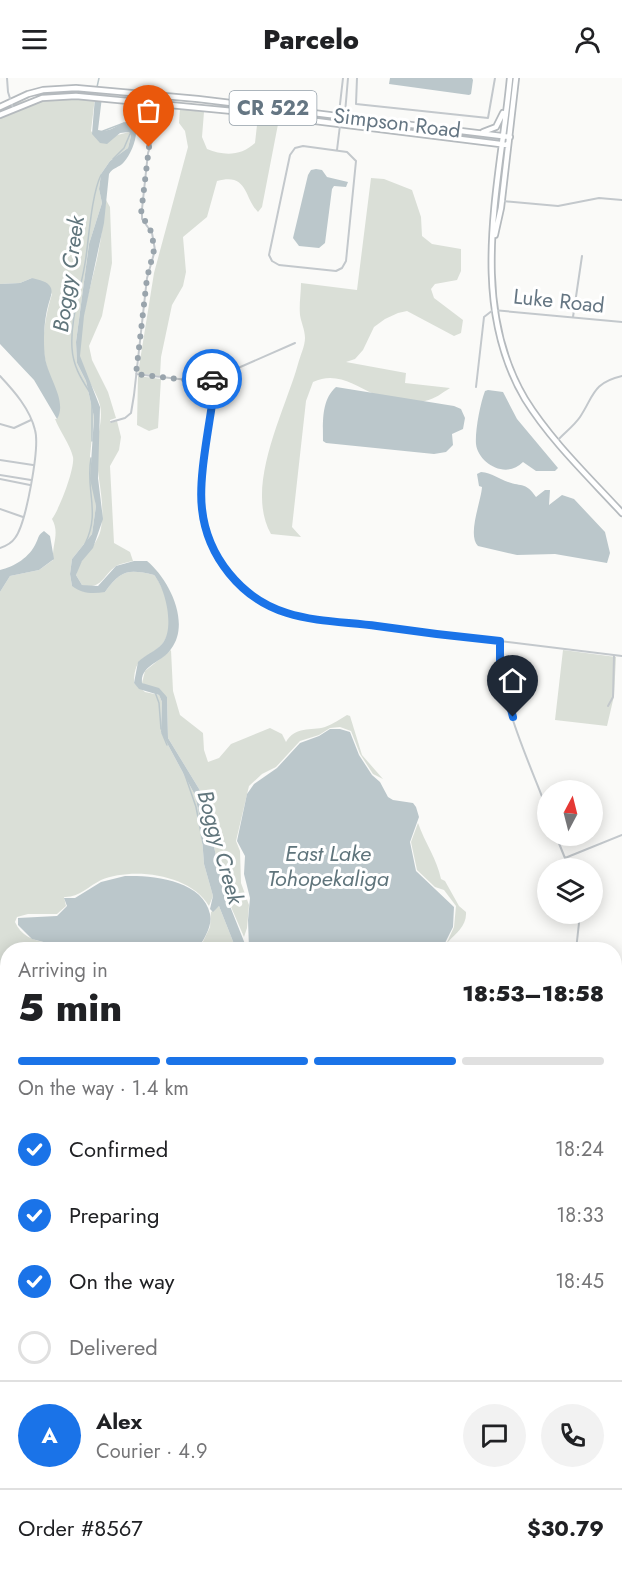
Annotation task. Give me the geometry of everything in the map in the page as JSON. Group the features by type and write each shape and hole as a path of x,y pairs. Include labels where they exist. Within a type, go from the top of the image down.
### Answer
{"main road":[{"path":"473,133 493,130 501,121 509,78"},
{"path":"509,78 492,249 493,310 501,344 517,385 537,417 622,513"},
{"path":"492,249 502,201 516,78"},
{"name":"Simpson Road","path":"0,107 43,90 84,89 235,104 508,145"},
{"name":"Simpson Road","path":"0,115 13,108 50,97 83,96 510,137"},
{"path":"165,103 172,99 183,98"},
{"path":"224,110 232,108 235,104"},
{"path":"496,193 502,201"},
{"path":"495,206 502,201"}],"street":[{"path":"7,78 13,108"},
{"path":"341,120 339,113 344,78"},
{"path":"337,150 341,120 345,113 348,78"},
{"path":"357,78 356,104 488,118 495,78"},
{"path":"111,422 125,418 131,413 147,278 154,250 152,233 142,219 148,153 165,103"},
{"path":"301,146 337,150 351,154 357,162 345,264 334,272 276,264 270,258 268,251 291,153 301,146"},
{"path":"502,201 558,206 599,198 622,200"},
{"path":"573,317 582,256"},
{"path":"476,387 484,317 493,310"},
{"name":"Luke Road","path":"493,310 622,322"},
{"path":"136,374 196,381 213,379 295,344"},
{"path":"0,376 14,391 31,420 37,440 31,491 23,517 14,540 0,548"},
{"path":"557,441 580,418 595,390 606,381 622,376"},
{"path":"213,379 214,390 202,489 202,507 213,548 226,570 243,589 276,609 302,617 622,656"},
{"path":"0,424 14,428 31,420"},
{"path":"0,460 33,465"},
{"path":"0,478 31,480"},
{"path":"0,478 31,485"},
{"path":"0,509 23,517"},
{"path":"500,641 500,668 504,692 537,782"},
{"path":"608,706 613,697 614,656"},
{"path":"560,846 565,858 622,835"},
{"path":"577,942 579,924"}],"shaded area":[{"path":"56,92 95,97 91,131 99,140 129,132 131,136 128,148 110,161 101,174 99,189 102,203 89,244 76,342 77,363 86,381 94,417 90,456 96,506 92,534 72,559 70,574 72,586 105,592 121,575 138,572 154,575 163,590 169,618 167,636 158,648 139,662 134,683 145,692 159,695 162,702 161,732 195,795 201,824 204,864 213,896 209,906 200,895 175,880 144,874 114,876 101,880 79,894 64,897 66,906 57,914 28,914 17,917 15,922 24,934 43,942 0,942 0,592 10,576 39,570 53,560 56,534 52,519 66,489 72,470 73,457 55,419 57,419 57,401 44,351 45,326 52,294 32,278 20,283 0,284 0,115 19,102"},
{"path":"180,109 204,112 202,137 207,149 226,154 244,150 255,143 258,116 279,119 262,207 258,212 240,183 227,179 217,181 207,217 183,237 186,272 183,286 172,305 161,357 160,376 138,373 154,273 188,147 185,131 179,123"},
{"path":"371,178 384,179 412,190 421,217 422,236 432,244 461,249 461,271 457,280 435,284 431,289 434,298 463,320 461,333 454,336 407,311 398,313 374,327 363,350 355,359 346,362 406,373 405,383 450,388 432,399 414,401 379,396 345,380 329,378 313,382 306,401 292,527 301,537 271,534 264,515 262,494 264,472 304,344 305,335 300,311 301,283 357,290"},
{"path":"106,200 110,207 112,263 102,316 89,346 92,360 108,392 116,418 110,420 110,423 117,421 121,437 119,450 110,466 114,543 130,552 133,561 118,565 99,583 89,586 82,585 76,575 101,528 102,507 97,456 101,410 81,364 80,346"},
{"path":"138,376 161,379 158,428 149,431 137,425"},
{"path":"171,650 173,691 180,715 203,733 204,750 208,762 219,758 231,744 270,728 282,734 286,742 294,733 325,727 347,715 350,716 362,755 383,779 373,774 360,754 351,731 340,727 330,728 319,735 300,741 276,767 262,774 249,786 236,841 240,851 241,883 249,905 244,937 222,886 204,797 168,738 167,697 142,683 145,671"},
{"path":"563,650 616,657 614,696 607,726 555,720"},
{"path":"418,823 441,879 445,881 459,906 466,912 463,925 448,942 454,927 456,906 444,890 435,887 417,870 411,842"},
{"path":"219,906 233,942 203,942 210,927 211,912"}],"water":[{"path":"390,78 472,78 473,80 469,95 389,84"},
{"path":"95,97 102,97 98,130 108,130 133,121 136,130 136,136 127,158 109,174 104,223 84,316 80,356 100,407 98,478 103,519 93,548 82,561 76,575 82,585 98,586 116,566 134,561 147,561 170,590 178,614 177,638 171,649 148,668 142,677 142,683 159,688 167,697 168,738 204,797 222,886 244,942 233,942 219,906 213,912 210,909 213,896 204,864 201,824 195,795 161,732 162,702 159,695 139,689 134,683 138,662 162,644 168,629 165,599 158,581 154,575 131,572 121,575 105,592 88,593 72,586 70,574 72,559 92,534 96,506 90,479 94,417 86,381 77,363 76,342 89,244 102,203 99,189 101,174 110,161 128,148 131,136 129,132 120,133 107,144 100,143 92,134"},
{"path":"311,170 322,170 327,177 348,182 346,187 334,186 332,189 325,243 319,248 299,246 293,238 308,175"},
{"path":"32,278 46,282 51,290 44,345 47,364 59,396 60,412 57,419 34,380 0,344 0,284 20,283"},
{"path":"336,387 454,406 461,409 465,418 463,429 452,434 453,445 446,452 434,454 326,443 323,441 325,405"},
{"path":"488,390 503,392 517,419 558,468 555,471 536,471 523,462 516,467 501,469 487,463 482,457 476,444 476,432 483,396"},
{"path":"481,472 526,487 536,497 545,490 550,490 549,505 562,495 574,499 605,532 610,553 607,563 555,554 517,555 478,546 475,541 474,526 482,487 479,486 477,474"},
{"path":"44,531 50,536 54,559 39,570 10,576 0,592 0,570 26,557"},
{"name":"East Lake Tohopekaliga","path":"330,729 350,732 359,755 372,775 380,782 388,797 413,803 416,807 419,817 410,842 416,871 454,907 453,927 446,942 249,942 250,898 244,874 245,856 237,841 247,794 254,784 277,768 300,743"},
{"name":"East Lake Tohopekaliga","path":"125,876 149,877 187,887 198,894 210,914 207,933 202,942 43,942 32,939 18,925 18,918 57,916 67,906 64,898 75,898 101,882"}],"waterway":[{"name":"Boggy Creek","path":"97,87 99,78"},
{"name":"Boggy Creek","path":"103,131 124,123"},
{"name":"Boggy Creek","path":"113,159 124,148 130,134"},
{"name":"Boggy Creek","path":"89,391 75,365 72,337 93,203 101,175"},
{"name":"Boggy Creek","path":"92,398 92,441"},
{"name":"Boggy Creek","path":"85,544 92,522 91,458"},
{"name":"Boggy Creek","path":"155,692 159,703 161,729"},
{"name":"Boggy Creek","path":"162,733 167,745"},
{"name":"Boggy Creek","path":"184,772 196,807 203,843"}],"way so far":[{"path":"149,147 141,214 152,233 154,250 147,278 136,374 196,381 212,379"}],"route":[{"path":"212,379 214,390 202,489 202,507 208,537 226,570 243,589 267,605 286,613 302,617 500,641 500,668 504,692 513,717"}]}
